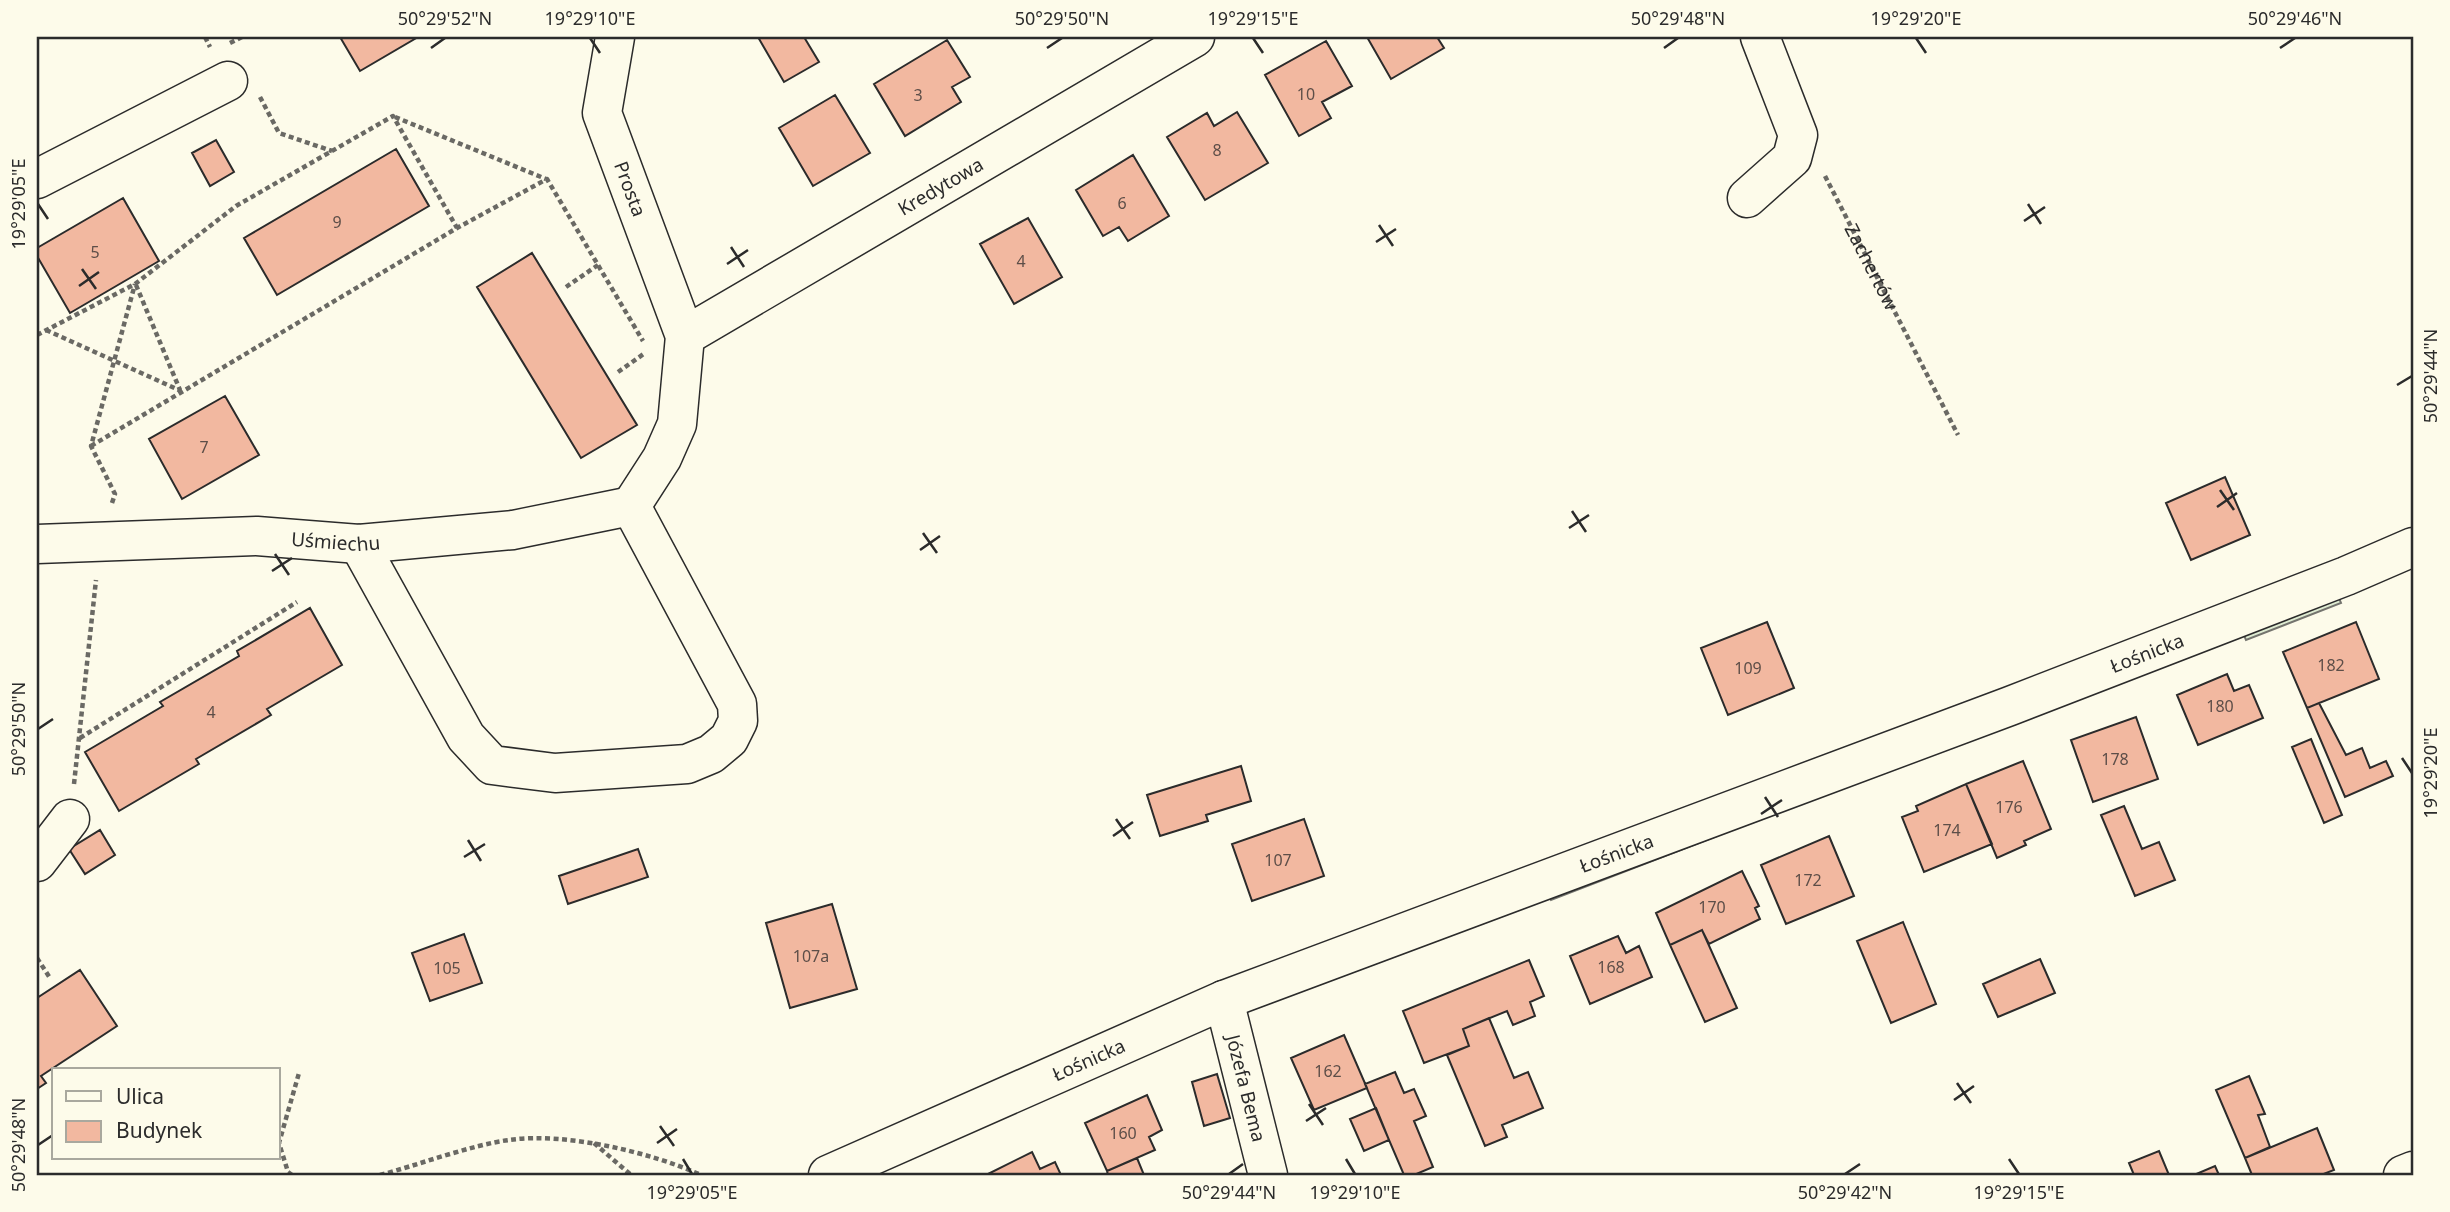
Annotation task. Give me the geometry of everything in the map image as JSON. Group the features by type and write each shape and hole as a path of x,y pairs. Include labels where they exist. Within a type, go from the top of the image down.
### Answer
{"street":[{"name":"Prosta","path":"615,37 602,113 685,336"},
{"name":"Kredytowa","path":"685,336 1195,37"},
{"path":"1747,198 1792,158 1798,135 1760,37"},
{"path":"37,179 240,74"},
{"path":"359,544 466,737 492,765 555,773 687,764 710,754 729,738 738,721 737,704 631,506 662,458 677,424 685,336"},
{"name":"Uśmiechu","path":"37,544 257,536 359,544 513,530 631,506"},
{"name":"Łośnicka","path":"828,1175 1224,1000 2010,706 2346,576 2413,547"},
{"path":"37,862 70,819"},
{"name":"Józefa Bema","path":"1224,1000 1268,1175"},
{"path":"2403,1175 2413,1171"}],"path":[{"path":"231,43 240,74 279,133 333,151"},
{"path":"37,335 135,284 236,206 393,116"},
{"path":"393,116 547,179 649,351 618,372"},
{"path":"393,116 457,228"},
{"name":"Zachertów","path":"1821,170 1958,435"},
{"path":"91,446 457,228 547,179"},
{"path":"566,287 598,265"},
{"path":"46,330 181,391 135,284"},
{"path":"70,819 100,542 115,494 91,446 135,284"},
{"path":"79,738 297,602"},
{"path":"37,958 50,978"},
{"path":"280,1140 299,1073"},
{"path":"380,1175 509,1140 593,1142 677,1164 701,1175"},
{"path":"593,1142 631,1175"},
{"path":"280,1146 288,1172 292,1175"}],"green space":[{"path":"2339,598 2341,603 2246,640 2244,635"},
{"path":"1715,833 1717,836 1551,900 1549,895"}],"building":[{"path":"340,37 418,37 360,71"},
{"path":"758,37 804,37 819,62 784,82"},
{"path":"1367,37 1437,37 1444,48 1391,79"},
{"path":"947,40 970,77 952,87 961,102 905,136 874,84"},
{"path":"1326,41 1352,86 1322,102 1331,118 1299,136 1265,75"},
{"path":"835,95 870,153 813,186 779,128"},
{"path":"1237,112 1268,163 1205,200 1167,137 1207,113 1214,126"},
{"path":"216,140 234,172 210,186 192,153"},
{"path":"396,149 429,206 277,295 244,238"},
{"path":"1133,155 1169,216 1128,241 1119,227 1103,236 1076,190"},
{"path":"123,198 159,261 70,313 37,256 37,248"},
{"path":"1028,218 1062,277 1014,304 980,244"},
{"path":"532,253 637,425 581,458 477,287"},
{"path":"225,396 259,455 182,499 149,439"},
{"path":"2225,477 2250,535 2191,560 2166,503"},
{"path":"310,608 342,665 267,709 271,715 196,759 199,764 119,811 85,752 163,706 160,702 239,656 237,651"},
{"path":"1767,622 1794,688 1728,715 1701,648"},
{"path":"2356,622 2379,679 2307,708 2283,652"},
{"path":"2227,674 2234,691 2249,685 2263,718 2198,745 2177,695"},
{"path":"2319,703 2346,755 2362,748 2370,768 2386,761 2393,776 2345,797 2307,708"},
{"path":"2136,717 2158,779 2093,802 2071,740"},
{"path":"2311,739 2342,815 2324,823 2292,747"},
{"path":"2023,761 2051,829 2024,841 2026,845 1997,858 1966,784"},
{"path":"1241,766 1251,801 1206,815 1208,821 1160,836 1147,795"},
{"path":"1966,784 1992,844 1924,872 1902,817 1918,811 1916,806"},
{"path":"2124,806 2142,849 2159,842 2175,880 2135,896 2101,815"},
{"path":"1304,819 1324,876 1252,901 1232,844"},
{"path":"100,830 115,855 85,874 69,849"},
{"path":"1829,836 1854,896 1786,924 1761,865"},
{"path":"638,849 648,877 568,904 559,876"},
{"path":"1742,871 1759,906 1755,908 1760,919 1709,944 1702,930 1670,945 1656,913"},
{"path":"832,904 857,989 790,1008 766,923"},
{"path":"1903,922 1936,1004 1891,1023 1857,941"},
{"path":"1702,930 1737,1008 1705,1022 1670,945"},
{"path":"464,934 482,983 430,1001 412,953"},
{"path":"1618,936 1626,953 1639,946 1652,977 1590,1004 1570,956"},
{"path":"2040,959 2055,993 1998,1017 1983,984"},
{"path":"1529,960 1544,996 1530,1002 1535,1016 1513,1025 1507,1011 1463,1029 1469,1046 1424,1063 1403,1011"},
{"path":"80,970 117,1026 41,1076 46,1083 37,1089 37,998"},
{"path":"1489,1018 1514,1078 1528,1072 1543,1108 1502,1125 1507,1137 1485,1146 1447,1055 1469,1046 1463,1029"},
{"path":"1344,1035 1367,1088 1314,1110 1291,1058"},
{"path":"1395,1072 1404,1093 1414,1089 1426,1116 1414,1121 1433,1167 1414,1175 1404,1175 1365,1084"},
{"path":"1217,1074 1230,1118 1204,1126 1192,1082"},
{"path":"2249,1076 2265,1114 2258,1115 2270,1147 2245,1158 2216,1090"},
{"path":"1147,1095 1162,1130 1149,1137 1155,1150 1107,1171 1085,1123"},
{"path":"1376,1108 1389,1140 1364,1151 1350,1119"},
{"path":"2317,1128 2334,1170 2321,1175 2252,1175 2245,1158"},
{"path":"2159,1151 2169,1175 2134,1175 2129,1163"},
{"path":"1032,1152 1040,1169 1055,1162 1061,1175 986,1175"},
{"path":"1137,1158 1144,1175 1108,1175 1107,1171"},
{"path":"2215,1166 2219,1175 2194,1175"}]}
